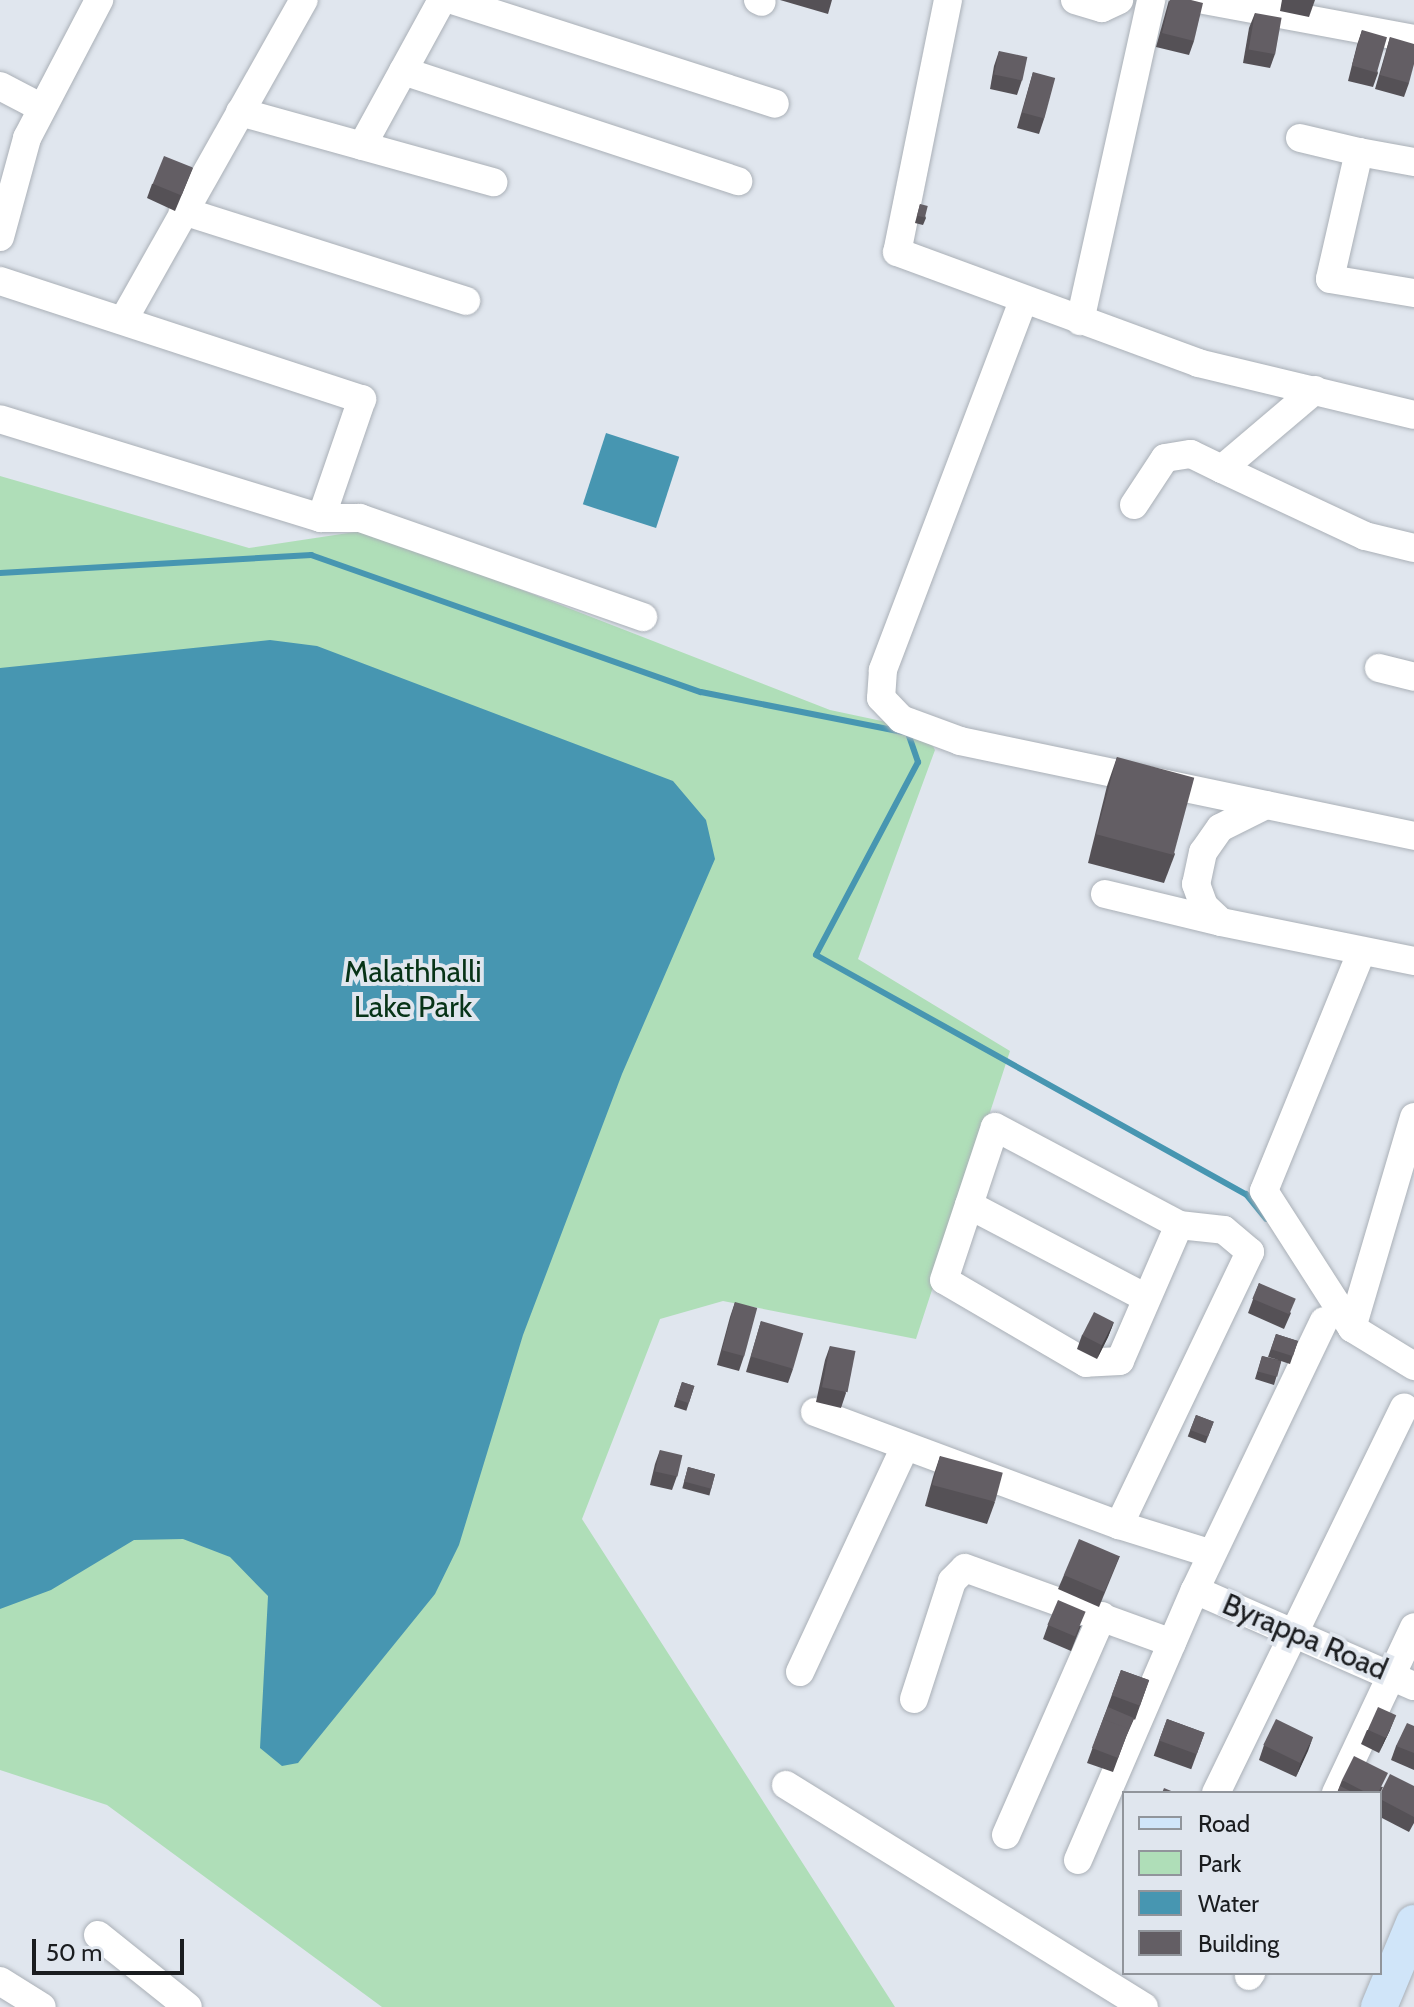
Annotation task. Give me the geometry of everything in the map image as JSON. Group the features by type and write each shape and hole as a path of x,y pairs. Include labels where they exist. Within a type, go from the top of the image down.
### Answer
{"main road":[{"path":"1379,2007 1414,1923"}],"street":[{"path":"0,237 42,108 99,0"},
{"path":"124,319 304,0"},
{"path":"362,146 442,0"},
{"path":"452,0 775,104"},
{"path":"948,0 897,252 1198,363 1414,415"},
{"path":"1075,0 1102,8 1119,0"},
{"path":"1204,0 1414,39"},
{"path":"1080,321 1142,1"},
{"path":"403,71 738,181"},
{"path":"0,86 42,108"},
{"path":"240,112 493,182"},
{"path":"1300,138 1414,162"},
{"path":"1359,152 1330,279 1414,293"},
{"path":"183,211 466,301"},
{"path":"0,281 362,399 321,518"},
{"path":"1023,301 883,670 881,698 901,719 960,741 1414,836"},
{"path":"1222,469 1315,390"},
{"path":"0,419 321,518 360,518 643,617"},
{"path":"1134,505 1165,458 1191,454 1365,536 1414,548"},
{"path":"1379,668 1414,677"},
{"path":"1221,922 1196,884 1203,852 1220,828 1266,805"},
{"path":"1105,894 1361,953 1414,961"},
{"path":"1361,953 1264,1191 1352,1328 1414,1366"},
{"path":"1352,1328 1414,1117"},
{"path":"1119,1525 1250,1252 1224,1230 1179,1225 995,1127 944,1280 1086,1363 1120,1361 1179,1225"},
{"path":"969,1205 1146,1298"},
{"path":"1078,1860 1195,1590 1324,1321"},
{"path":"1217,1791 1404,1407"},
{"path":"815,1412 1119,1525 1212,1554"},
{"path":"800,1672 905,1447"},
{"path":"914,1699 952,1581 965,1568 1172,1643"},
{"name":"Byrappa Road","path":"1195,1590 1403,1680"},
{"path":"1006,1835 1102,1616"},
{"path":"1337,1791 1403,1680 1414,1627"},
{"path":"786,1785 1144,2007"},
{"path":"98,1935 181,2005"},
{"path":"0,1981 42,2007"}],"green space":[{"name":"Malathhalli Lake Park","path":"0,476 249,548 368,530 830,710 924,730 935,750 858,959 1010,1051 916,1339 723,1301 660,1319 582,1519 895,2007 382,2007 107,1805 0,1770"}],"water":[{"path":"606,433 679,457 656,528 583,504"},
{"path":"270,640 317,646 673,781 706,820 715,859 622,1074 523,1335 459,1545 435,1594 298,1763 282,1766 260,1748 268,1596 230,1557 183,1539 134,1540 51,1590 0,1609 0,668"}],"building":[{"path":"1170,0 1203,3 1194,41 1162,33"},
{"path":"1255,13 1282,18 1275,54 1249,49"},
{"path":"1362,30 1387,37 1377,73 1352,66"},
{"path":"1390,37 1414,44 1414,64 1409,83 1380,75"},
{"path":"999,51 1027,57 1022,81 994,74"},
{"path":"1033,72 1055,78 1044,119 1022,113"},
{"path":"164,156 193,168 182,195 153,184"},
{"path":"920,204 928,206 925,218 917,216"},
{"path":"1117,757 1194,778 1174,855 1096,834"},
{"path":"1259,1283 1296,1299 1289,1314 1252,1299"},
{"path":"735,1302 757,1308 744,1356 722,1350"},
{"path":"1094,1312 1114,1322 1102,1345 1082,1335"},
{"path":"761,1321 803,1333 793,1369 751,1357"},
{"path":"1276,1334 1298,1341 1293,1356 1271,1349"},
{"path":"830,1346 856,1351 848,1392 822,1387"},
{"path":"1262,1356 1281,1361 1277,1377 1258,1371"},
{"path":"682,1382 694,1386 689,1403 676,1399"},
{"path":"1196,1415 1214,1422 1208,1437 1190,1430"},
{"path":"660,1450 682,1455 677,1477 655,1471"},
{"path":"940,1456 1003,1473 995,1502 932,1485"},
{"path":"688,1467 715,1474 711,1489 684,1481"},
{"path":"1079,1539 1120,1556 1104,1592 1064,1575"},
{"path":"1058,1600 1086,1612 1075,1637 1047,1625"},
{"path":"1121,1670 1149,1680 1140,1706 1112,1695"},
{"path":"1108,1707 1134,1718 1129,1730 1103,1719"},
{"path":"1378,1707 1396,1715 1386,1738 1368,1730"},
{"path":"1103,1719 1129,1729 1118,1758 1092,1748"},
{"path":"1167,1719 1205,1733 1197,1754 1159,1741"},
{"path":"1276,1719 1313,1737 1300,1763 1263,1745"},
{"path":"1407,1723 1414,1726 1414,1753 1396,1746"},
{"path":"1354,1756 1388,1773 1379,1791 1363,1791 1342,1780"},
{"path":"1390,1774 1414,1786 1414,1817 1382,1800 1382,1791"}],"waterway":[{"path":"0,573 311,555 701,692 908,733 918,762 816,955 1246,1194 1266,1219"}]}
